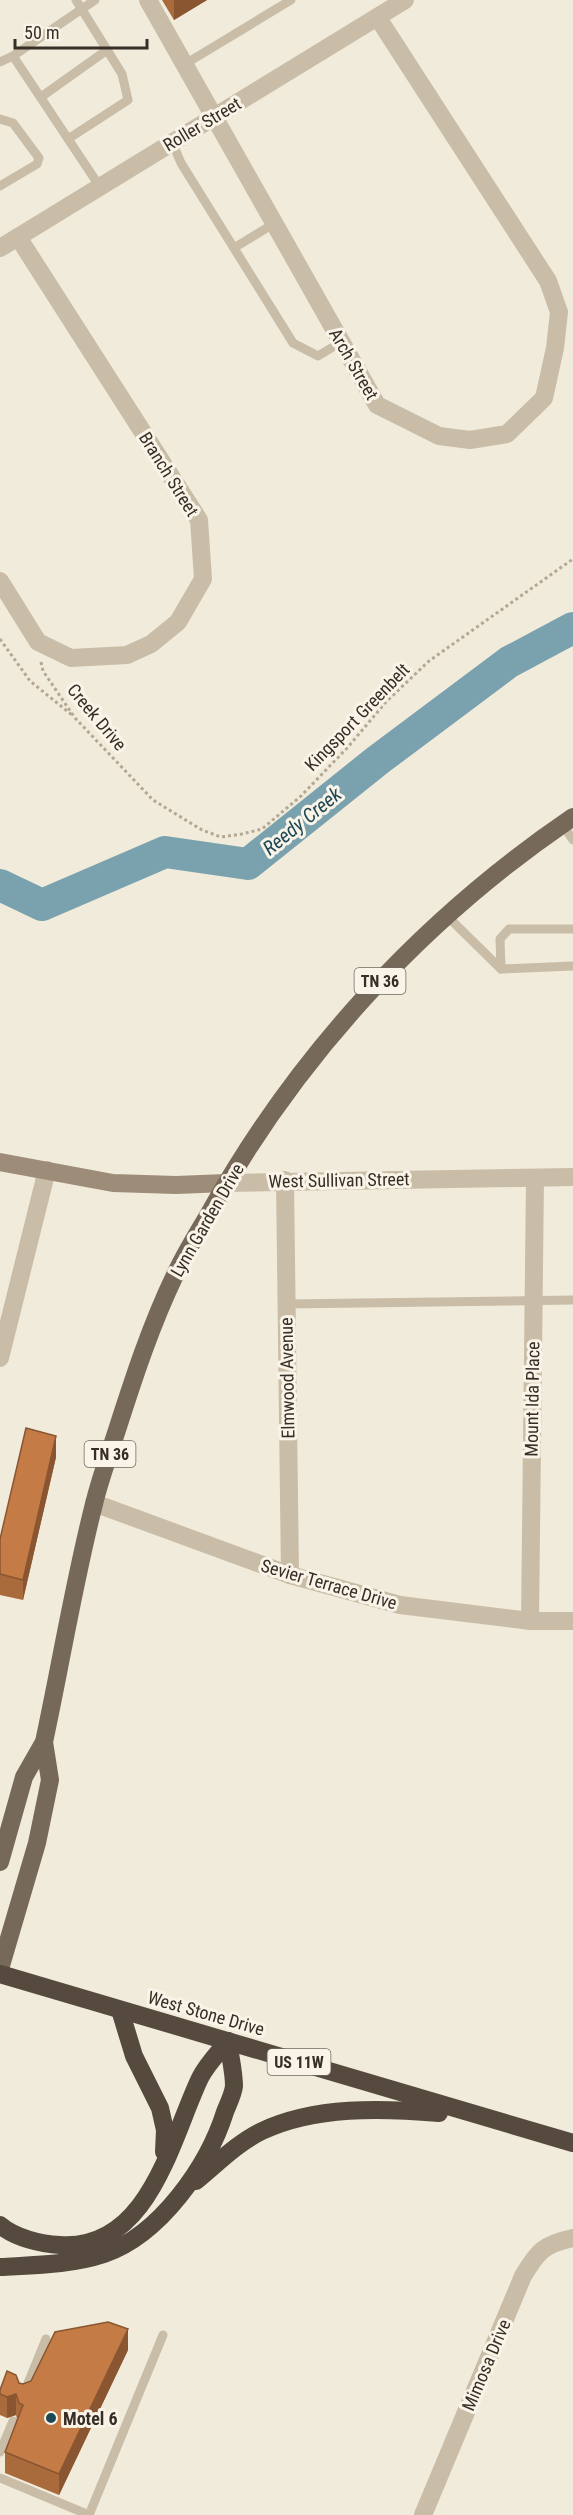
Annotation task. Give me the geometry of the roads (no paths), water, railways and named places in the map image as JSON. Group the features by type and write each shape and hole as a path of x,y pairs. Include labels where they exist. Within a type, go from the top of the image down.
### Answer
{"highway":[{"name":"West Stone Drive","path":"0,1974 573,2144"},
{"path":"120,2010 134,2055 160,2108 165,2141 157,2178"},
{"path":"0,2225 44,2244 71,2246 89,2241 127,2222 147,2197 157,2178 201,2075 228,2041"},
{"path":"182,2193 219,2132 234,2088 228,2041"},
{"path":"0,2267 71,2262 106,2253 134,2238 163,2214 182,2193 240,2145 282,2123 347,2111 414,2111 480,2117"}],"main road":[{"name":"Lynn Garden Drive","path":"0,1862 24,1777 44,1742 94,1503 140,1359 175,1273 226,1183 277,1104 333,1034 393,968 446,915 520,853 567,821"},
{"name":"Lynn Garden Drive","path":"0,1969 37,1843 50,1780 44,1742"}],"street":[{"name":"Arch Street","path":"148,0 376,405 439,436 470,440 507,434 544,398 560,312 548,281 378,18"},
{"name":"Roller Street","path":"0,248 403,1"},
{"name":"Branch Street","path":"0,581 38,642 71,658 127,655 152,644 178,622 203,579 199,520 18,237"},
{"name":"West Sullivan Street","path":"0,1161 113,1183 176,1185 285,1180 573,1177"},
{"path":"0,1358 47,1170"},
{"name":"Mount Ida Place","path":"530,1621 535,1178"},
{"name":"Elmwood Avenue","path":"285,1180 290,1575"},
{"name":"Sevier Terrace Drive","path":"94,1503 290,1575 400,1605 530,1621 573,1621"},
{"name":"Mimosa Drive","path":"423,2515 523,2276 538,2252 554,2242 573,2238"}],"lane":[{"path":"0,62 13,56 79,4 95,0"},
{"path":"185,64 291,0"},
{"path":"68,139 128,100 122,74 79,4"},
{"path":"41,97 107,50"},
{"path":"13,56 100,187"},
{"path":"0,119 13,123 39,158 37,164 0,186"},
{"path":"172,142 181,163 293,343 318,356 341,342"},
{"path":"234,248 275,223"},
{"path":"567,821 573,840"},
{"path":"446,915 501,969 573,966"},
{"path":"501,969 500,939 509,929 573,929"},
{"path":"286,1304 573,1300"},
{"path":"0,2478 88,2515 163,2336"},
{"path":"22,2398 46,2339"},
{"path":"0,2452 13,2421"}],"waterway":[{"name":"Reedy Creek","path":"0,885 42,905 165,852 248,864 378,760 509,662 573,628"}],"place":[{"name":"Motel 6","path":"51,2418"}]}
